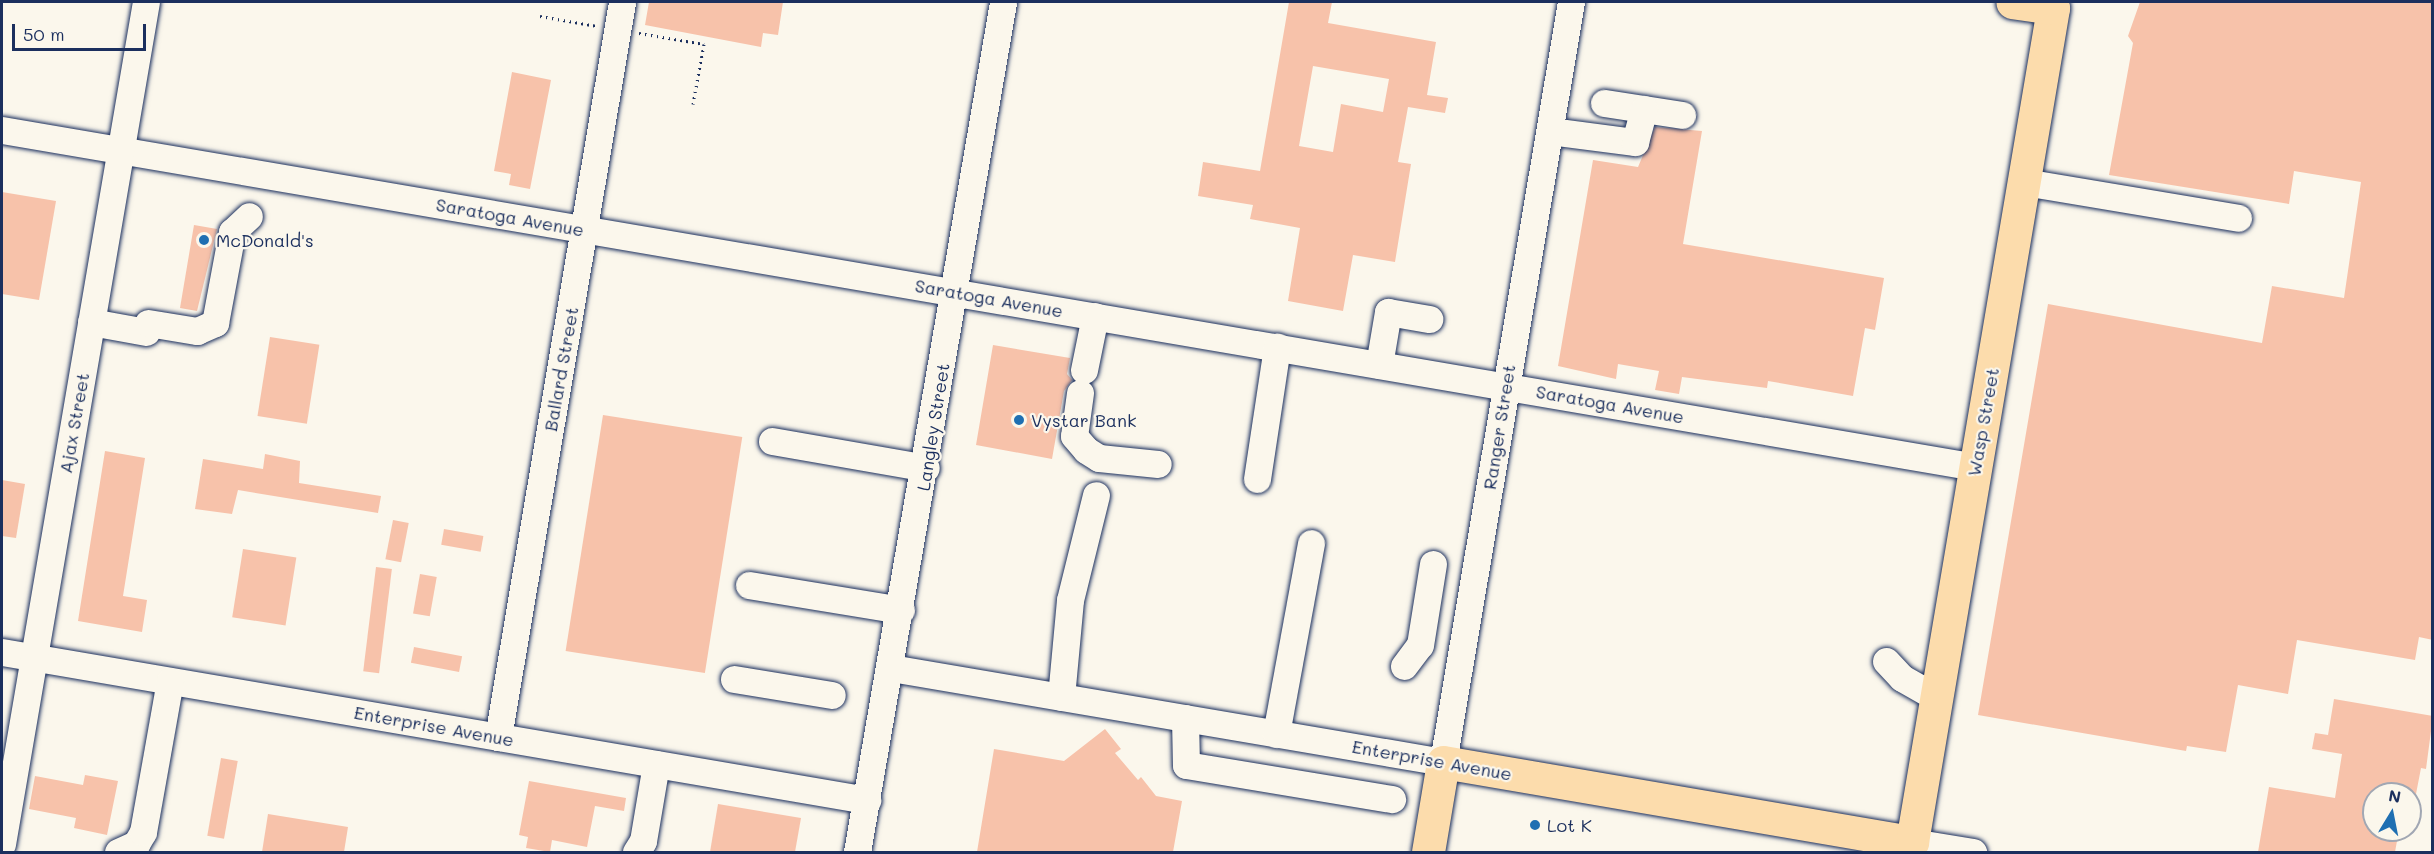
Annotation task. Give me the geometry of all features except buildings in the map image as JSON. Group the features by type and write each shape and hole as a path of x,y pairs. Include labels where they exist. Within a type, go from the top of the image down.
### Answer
{"main road":[{"path":"2012,2 2054,5"},
{"name":"Wasp Street","path":"1912,847 2054,5"},
{"name":"Enterprise Avenue","path":"1443,762 1912,847"},
{"name":"Ranger Street","path":"1428,852 1443,762"}],"street":[{"name":"Ajax Street","path":"2,844 7,784 34,658 146,2"},
{"name":"Ballard Street","path":"498,737 622,2"},
{"name":"Langley Street","path":"857,852 926,468 1003,2"},
{"name":"Ranger Street","path":"1443,762 1571,2"},
{"path":"1604,103 1682,115"},
{"path":"1550,131 1635,142 1644,109"},
{"name":"Saratoga Avenue","path":"2,130 1976,467"},
{"path":"2024,182 2238,218"},
{"path":"91,322 197,331 214,323 232,232 249,216"},
{"path":"1379,365 1388,312 1430,319"},
{"path":"1095,316 1074,436 1086,450 1099,458 1158,464"},
{"path":"1257,479 1277,347"},
{"path":"772,441 926,468"},
{"path":"1061,698 1070,600 1096,495"},
{"path":"1276,734 1311,543"},
{"path":"1404,666 1420,645 1433,564"},
{"path":"749,585 901,610"},
{"path":"1424,617 1466,628"},
{"name":"Enterprise Avenue","path":"2,652 867,800"},
{"path":"1886,661 1902,678 1936,698"},
{"name":"Enterprise Avenue","path":"891,669 1443,762"},
{"path":"734,679 832,695"},
{"path":"118,852 136,844 143,832 170,681"},
{"path":"1185,718 1186,765 1392,799"},
{"path":"1349,792 1354,747"},
{"path":"636,852 643,841 656,764"},
{"name":"Enterprise Avenue","path":"1912,847 1973,852"}],"path":[{"path":"540,16 704,44 693,104"}],"place":[{"name":"McDonald's","path":"204,240"},
{"name":"Vystar Bank","path":"1019,420"},
{"name":"Lot K","path":"1535,825"}]}
